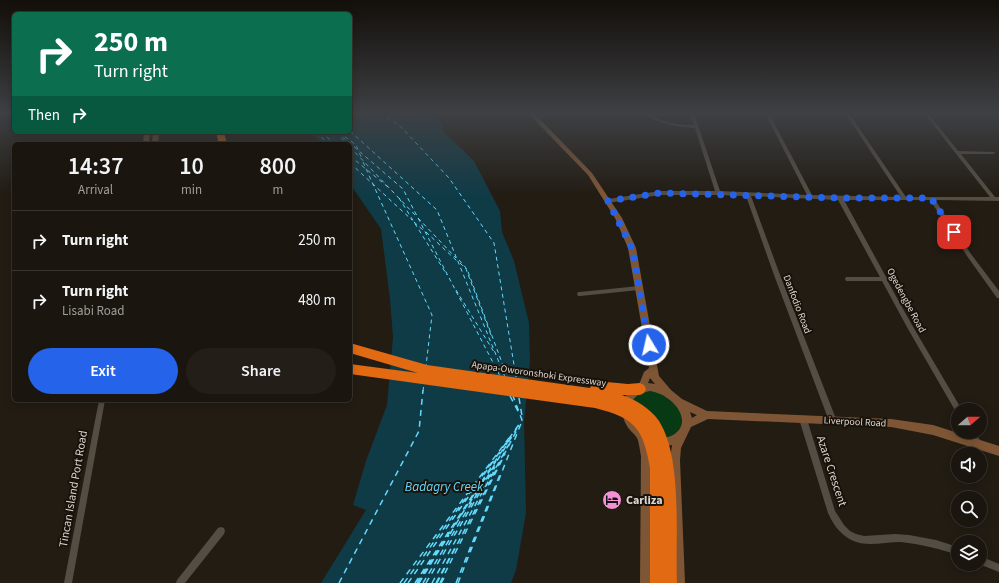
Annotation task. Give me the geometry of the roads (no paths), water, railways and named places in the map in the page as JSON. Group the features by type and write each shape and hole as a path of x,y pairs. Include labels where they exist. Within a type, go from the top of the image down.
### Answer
{"highway":[{"name":"Apapa-Oworonshoki Expressway","path":"352,349 410,372 595,402 628,412 642,424 651,438 655,450 658,468 658,583"},
{"path":"627,418 604,410 420,385 410,372 428,364 617,389 641,389"},
{"name":"Apapa-Oworonshoki Expressway","path":"352,369 410,372 476,378 599,394 622,400 639,410 654,426 665,450 667,471 669,583"}],"main road":[{"path":"557,140 590,174 608,201 632,248 655,378 681,403 685,412 684,430 676,448 675,460 679,583"},
{"path":"641,389 647,375 653,370"},
{"path":"667,391 656,388 641,389 632,395 627,403 627,418 633,428 641,436 652,441 663,442 673,440 684,430"},
{"name":"Liverpool Road","path":"681,403 707,415 832,419 891,423 933,430 978,443 999,451"},
{"name":"Liverpool Road","path":"684,430 707,415"},
{"path":"641,436 646,456 647,468 646,583"}],"street":[{"path":"701,140 718,193"},
{"path":"782,140 810,196"},
{"path":"865,140 904,197"},
{"path":"947,140 997,199"},
{"path":"956,152 993,154"},
{"path":"608,201 660,193 718,193 840,198 904,197 997,199"},
{"name":"Danfodio Road","path":"748,195 776,275 832,419"},
{"name":"Ogedengbe Road","path":"840,198 885,278 910,327 954,403"},
{"path":"931,198 969,255 999,296"},
{"path":"848,279 885,278"},
{"path":"580,294 639,288"},
{"name":"Tincan Island Port Road","path":"68,583 102,402"},
{"name":"Azare Crescent","path":"803,419 832,514 841,527 855,538 897,538 951,549"},
{"path":"975,439 978,443"},
{"path":"180,583 221,531"},
{"path":"987,563 999,568"}],"water":[{"name":"Badagry Creek","path":"320,140 453,140 474,161 500,211 502,232 514,261 529,323 530,361 524,422 526,513 516,570 511,583 321,583 366,510 353,505 366,461 387,405 393,337 390,299 381,229 352,187 352,142 322,142"}],"place":[{"name":"Carliza","path":"612,500"}]}
